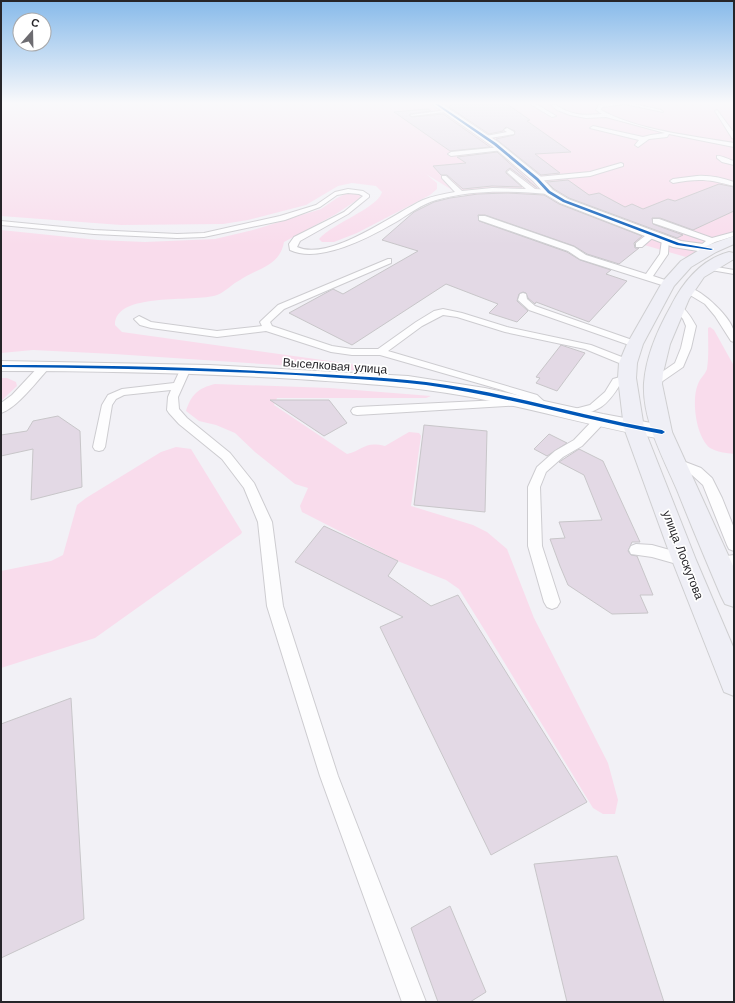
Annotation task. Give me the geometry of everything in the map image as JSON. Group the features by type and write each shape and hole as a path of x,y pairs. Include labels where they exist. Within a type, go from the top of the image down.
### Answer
{"main road":[{"path":"634,428 628,370 635,344 668,284 686,264 708,246 734,240"},
{"path":"734,254 708,267 696,278 688,290 667,332 656,362 653,383 656,408 662,432 675,462 726,562 734,596"},
{"name":"улица Лоскутова","path":"634,428 684,560 734,682"}],"street":[{"path":"504,151 537,179 549,192 564,201 685,246 708,246"},
{"name":"Выселковая улица","path":"1,366 186,368 346,377 427,384 536,404 599,421 662,432"}],"lane":[{"path":"727,155 719,157 724,161 734,163"},
{"path":"537,179 582,176 598,173 621,165"},
{"path":"510,172 534,191"},
{"path":"673,181 696,176 710,176 734,184"},
{"path":"444,177 460,193"},
{"path":"1,224 94,232 204,235 282,218 318,206 335,194 348,191 361,192 367,196 346,213 297,239 293,244 294,248 304,252 348,244 396,219 416,206 435,198 460,193 491,190 549,192"},
{"path":"482,218 571,248 583,257 668,284"},
{"path":"656,221 708,246 734,234"},
{"path":"639,245 653,234"},
{"path":"648,277 664,254 666,240"},
{"path":"268,328 266,322 270,316 281,307 388,261"},
{"path":"708,267 734,272"},
{"path":"688,290 708,302 719,315 734,339"},
{"path":"523,296 522,300 532,308 635,344"},
{"path":"653,383 679,365 686,348 691,326 687,318 678,308"},
{"path":"380,352 419,324 437,313 443,312 459,315 505,329 588,347 628,370 609,394 594,408 571,414"},
{"path":"139,319 143,323 217,334 268,328 331,349 352,352 380,352 513,390 533,397 536,404 357,411"},
{"path":"1,409 16,397 45,366"},
{"path":"186,368 173,397 173,410 183,421 226,456 250,486 265,522 275,606 329,776 414,1002"},
{"path":"99,447 107,405 112,397 122,392 178,386"},
{"path":"552,602 536,546 534,488 541,470 559,454 578,443 599,421"},
{"path":"675,462 696,471 703,476 710,487 734,545"},
{"path":"636,550 652,551 684,560"}],"shaded area":[{"path":"1,151 734,151 734,239 686,257 452,190 426,174 437,183 437,189 430,195 357,233 334,242 322,242 319,239 334,227 364,210 379,198 382,192 376,186 352,183 338,186 306,205 248,220 223,224 121,225 1,216"},
{"path":"352,193 361,195 360,198 336,214 284,242 282,250 278,256 267,266 247,276 220,294 206,297 157,300 141,303 128,307 118,314 115,325 122,332 380,368 382,370 380,372 114,354 33,350 1,353 1,230 98,240 145,242 215,239 253,230 321,209 337,198 345,194"},
{"path":"710,327 714,330 734,366 734,454 710,448 701,436 696,418 696,391 699,382 707,369 708,328"},
{"path":"1,378 7,378 16,382 17,386 1,401"},
{"path":"215,384 330,388 431,396 426,398 277,398 274,405 347,454 368,445 385,446 409,432 419,433 421,436 411,506 473,525 487,532 507,549 534,618 608,763 618,800 615,814 603,814 593,808 459,589 446,580 400,562 302,512 300,506 308,488 295,484 255,452 235,433 216,425 199,421 186,411 190,401 196,393"},
{"path":"176,447 191,449 242,532 241,534 95,638 1,668 1,571 51,561 63,555 77,505 161,452"}],"building":[{"path":"511,151 571,152 535,154 560,173 541,175"},
{"path":"497,152 537,188 510,168 506,171 506,173 522,187 492,186 463,189 447,175 441,175 433,166 466,163 457,157"},
{"path":"568,180 589,195 599,193 625,207 632,204 643,209 668,199 675,201 719,184 734,187 734,211 693,230 660,218 652,218 653,224 683,235 677,238 569,198 554,189 547,182"},
{"path":"507,193 544,195 559,204 642,236 634,243 635,248 639,248 619,264 587,254 574,246 485,215 478,215 479,221 567,252 580,260 611,270 606,274 627,281 589,322 536,302 535,304 528,298 526,293 523,292 519,294 517,301 528,311 517,322 489,313 498,304 446,284 352,345 289,313 333,289 343,294 418,251 382,240 414,212 434,202 450,198 478,194"},
{"path":"561,345 585,353 557,391 536,383 540,378 536,377"},
{"path":"270,400 329,400 347,423 324,436"},
{"path":"58,416 80,431 82,487 31,500 33,449 1,456 1,435 27,431 33,421"},
{"path":"424,425 487,431 485,512 414,505"},
{"path":"549,434 567,443 547,456 534,449"},
{"path":"579,449 603,461 640,542 632,542 628,551 631,555 637,556 653,595 640,595 648,613 612,614 568,585 560,566 550,539 565,538 559,522 602,520 584,475 559,462"},
{"path":"324,526 398,561 388,576 431,606 458,595 587,802 491,855 380,627 403,617 295,562"},
{"path":"71,698 84,919 1,958 1,724"},
{"path":"617,856 664,1002 567,1002 534,864"},
{"path":"450,906 486,992 470,1002 438,1002 411,928"}],"cycle path":[{"path":"503,151 537,179 549,192 564,201 678,244 711,249"},
{"path":"1,366 209,370 334,376 408,382 456,388 515,400 603,421 662,432"}]}
